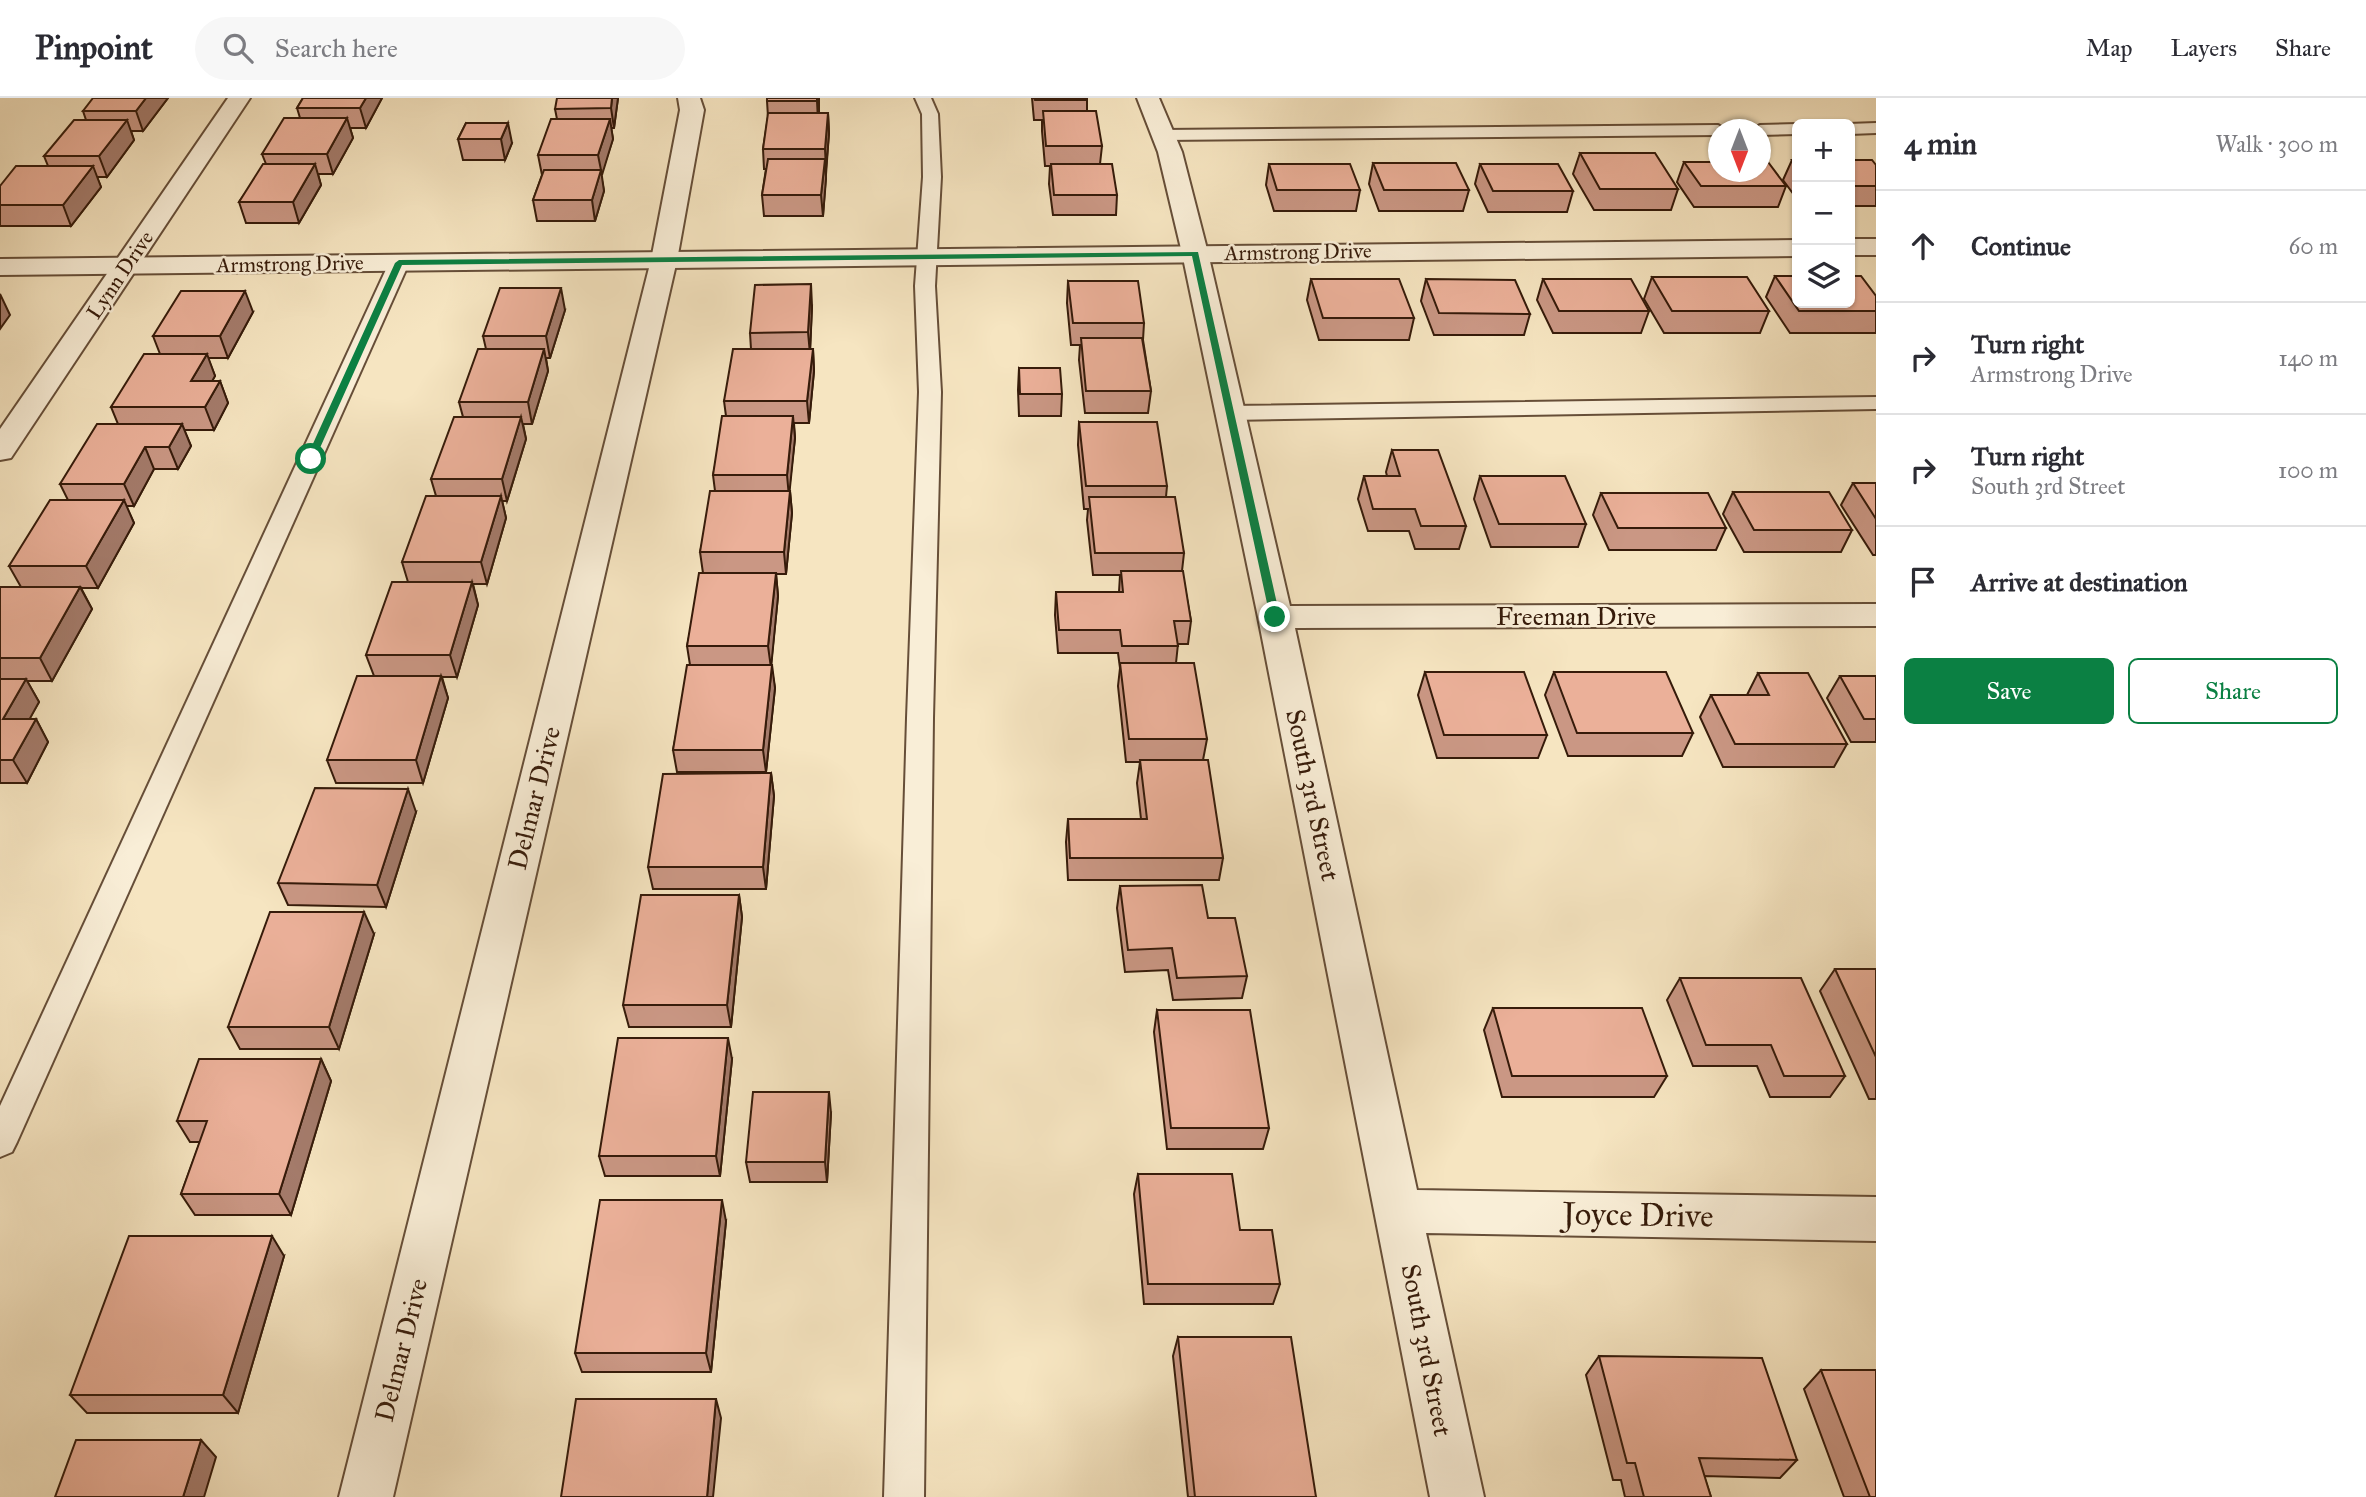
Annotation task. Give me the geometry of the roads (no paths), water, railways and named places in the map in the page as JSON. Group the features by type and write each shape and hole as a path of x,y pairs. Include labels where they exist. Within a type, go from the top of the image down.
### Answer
{"street":[{"name":"Lynn Drive","path":"0,451 239,98"},
{"name":"Delmar Drive","path":"366,1497 664,260 692,110 689,98"},
{"name":"South 3rd Street","path":"1148,98 1170,152 1195,253 1275,617 1457,1497"},
{"name":"Armstrong Drive","path":"0,267 1792,247"},
{"path":"1855,247 1876,247"},
{"name":"Freeman Drive","path":"1275,617 1876,615"},
{"name":"Joyce Drive","path":"1400,1212 1876,1219"}],"lane":[{"path":"904,1497 919,718 930,393 925,286 932,164 929,114 923,98"},
{"path":"1855,129 1876,128"},
{"path":"1771,130 1792,129"},
{"path":"1163,135 1708,130"},
{"path":"0,1142 399,263"},
{"path":"1230,413 1876,402"}]}
